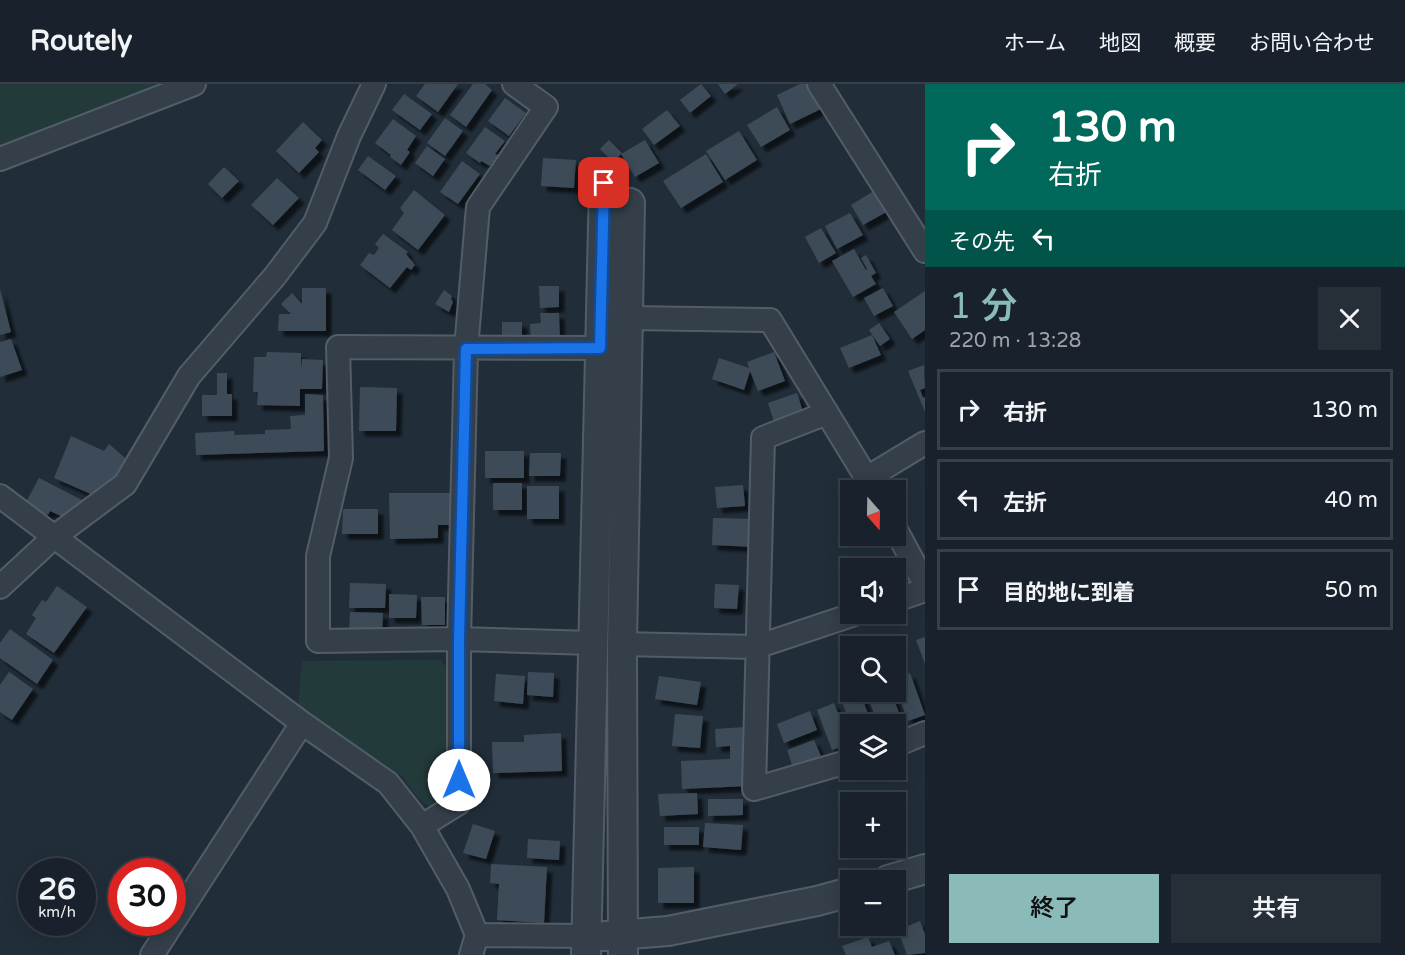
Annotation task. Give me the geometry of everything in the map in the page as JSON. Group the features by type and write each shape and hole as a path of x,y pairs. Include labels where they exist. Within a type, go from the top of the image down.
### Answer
{"street":[{"path":"0,159 194,84"},
{"path":"0,587 54,537 125,484 189,376 275,276 315,223 349,136 374,84"},
{"path":"422,826 459,803 459,639 466,349 478,207 546,107 514,84"},
{"path":"819,84 925,251"},
{"path":"586,945 604,183"},
{"path":"623,945 622,644 630,203"},
{"path":"629,318 770,320 869,480"},
{"path":"592,643 459,639 318,641 318,556 341,458 338,347 600,348"},
{"path":"827,413 763,438 754,789 840,764"},
{"path":"876,480 925,443"},
{"path":"0,496 302,723 388,783 422,826 458,889 474,945 623,945 668,931 840,895"},
{"path":"905,546 925,584"},
{"path":"906,597 925,590"},
{"path":"622,644 756,647 840,619"},
{"path":"152,955 302,723"},
{"path":"906,741 925,733"},
{"path":"906,875 925,869"}],"green space":[{"path":"0,84 180,84 0,154"},
{"path":"441,660 449,671 448,789 443,802 430,807 418,798 402,776 298,706 302,661"}],"building":[{"path":"425,84 458,84 438,112 416,96"},
{"path":"473,84 485,84 492,90 466,127 450,115"},
{"path":"701,84 711,96 690,113 680,100"},
{"path":"718,84 738,84 725,94"},
{"path":"800,84 813,84 825,107 790,124 777,95"},
{"path":"404,94 432,114 420,130 392,110"},
{"path":"505,98 526,113 509,136 488,121"},
{"path":"777,107 790,130 761,147 747,125"},
{"path":"667,110 680,126 654,145 642,129"},
{"path":"445,118 463,131 445,156 427,143"},
{"path":"393,119 416,136 407,150 410,152 401,165 375,143"},
{"path":"303,122 322,140 315,148 319,152 299,173 276,151"},
{"path":"485,127 505,141 495,154 498,155 490,166 481,161 480,163 466,153"},
{"path":"739,131 757,160 725,180 706,151"},
{"path":"609,140 622,153 613,162 600,149"},
{"path":"645,140 659,163 635,177 621,154"},
{"path":"427,146 445,159 433,176 415,163"},
{"path":"706,154 723,182 681,208 663,181"},
{"path":"368,156 396,176 385,190 358,170"},
{"path":"543,158 576,160 574,188 541,186"},
{"path":"462,161 480,174 458,204 440,192"},
{"path":"224,167 239,181 222,198 208,184"},
{"path":"277,178 299,198 273,225 251,205"},
{"path":"877,189 890,210 863,225 851,205"},
{"path":"414,190 445,215 418,250 392,230 404,213 400,208"},
{"path":"850,213 863,235 837,249 825,226"},
{"path":"821,228 836,253 819,263 805,237"},
{"path":"383,234 408,252 406,254 415,265 411,270 407,267 390,288 360,265 369,253 374,255 379,248 375,244"},
{"path":"854,249 866,270 861,258 866,255 876,273 871,276 876,284 853,297 832,261"},
{"path":"539,286 559,286 559,307 540,308"},
{"path":"302,288 326,288 326,331 278,331 279,314 291,314 281,304 292,293 302,304"},
{"path":"883,288 893,306 874,316 864,298"},
{"path":"0,289 11,332 0,335"},
{"path":"444,290 452,296 453,302 449,312 435,304"},
{"path":"925,291 925,330 912,339 894,312"},
{"path":"540,313 559,313 560,342 531,343 530,324 541,323"},
{"path":"502,322 522,322 522,336 502,336"},
{"path":"879,323 890,339 880,346 869,330"},
{"path":"872,335 881,355 849,368 840,348"},
{"path":"11,339 22,370 0,377 0,342"},
{"path":"267,352 301,353 301,370 302,359 323,360 322,389 300,389 300,406 257,405 258,392 253,392 254,357 266,357"},
{"path":"774,352 785,381 758,391 750,371 744,390 712,379 719,358 749,368 747,362"},
{"path":"924,365 925,388 920,390 923,398 925,397 925,412 908,371"},
{"path":"217,373 227,373 227,394 232,394 232,416 202,416 202,395 217,395"},
{"path":"360,387 397,388 396,431 359,431"},
{"path":"797,393 805,418 776,428 768,403"},
{"path":"305,394 323,395 324,451 196,455 195,433 234,431 236,444 235,435 265,434 265,430 291,429 290,416 305,415"},
{"path":"71,436 104,451 109,444 130,462 93,495 54,478"},
{"path":"485,451 524,451 524,478 485,478"},
{"path":"530,453 561,453 560,476 529,476"},
{"path":"39,478 84,501 63,517 50,511 48,515 25,504"},
{"path":"493,483 522,483 522,510 493,510"},
{"path":"743,485 745,506 717,508 715,487"},
{"path":"527,486 559,486 559,519 527,519"},
{"path":"389,493 450,493 450,525 438,525 438,538 390,539"},
{"path":"343,509 378,509 378,534 342,534"},
{"path":"713,518 756,519 755,547 712,545"},
{"path":"350,583 386,584 385,608 349,608"},
{"path":"715,584 739,585 737,609 714,608"},
{"path":"57,586 87,607 54,653 26,634 36,618 32,615 42,600 46,602"},
{"path":"389,594 417,595 416,618 389,618"},
{"path":"421,597 445,597 445,625 422,625"},
{"path":"350,612 383,613 382,636 349,635"},
{"path":"10,629 53,660 37,684 0,658 0,643"},
{"path":"925,637 925,664 916,640"},
{"path":"9,672 33,689 12,720 0,712 0,685"},
{"path":"528,672 554,673 553,697 527,695"},
{"path":"910,673 925,715 908,721 901,702 906,702 906,675"},
{"path":"496,674 525,676 523,704 494,701"},
{"path":"659,676 701,682 697,705 655,699"},
{"path":"842,702 864,702 868,714 847,714"},
{"path":"870,702 895,702 899,714 874,714"},
{"path":"834,703 840,718 840,747 832,750 817,710"},
{"path":"810,711 817,730 784,743 777,724"},
{"path":"675,714 703,716 700,748 672,746"},
{"path":"745,727 748,786 682,789 681,761 730,759 730,746 716,747 715,729"},
{"path":"561,733 562,771 493,773 492,742 524,742 524,735"},
{"path":"814,740 821,756 793,767 787,750"},
{"path":"697,793 698,814 660,816 658,794"},
{"path":"708,799 743,799 743,815 708,816"},
{"path":"705,823 743,825 741,850 703,847"},
{"path":"473,824 495,831 486,859 463,853"},
{"path":"664,827 699,827 699,845 664,845"},
{"path":"528,839 560,841 559,860 527,858"},
{"path":"491,864 547,867 544,923 497,920 499,884 490,883"},
{"path":"694,867 694,903 658,903 658,868"},
{"path":"920,921 925,934 925,953 907,955 900,936 906,936 906,927"},
{"path":"868,937 872,947 889,941 895,955 846,955 842,946"}],"route":[{"path":"459,780 459,639 466,349 600,348 604,183"}]}
